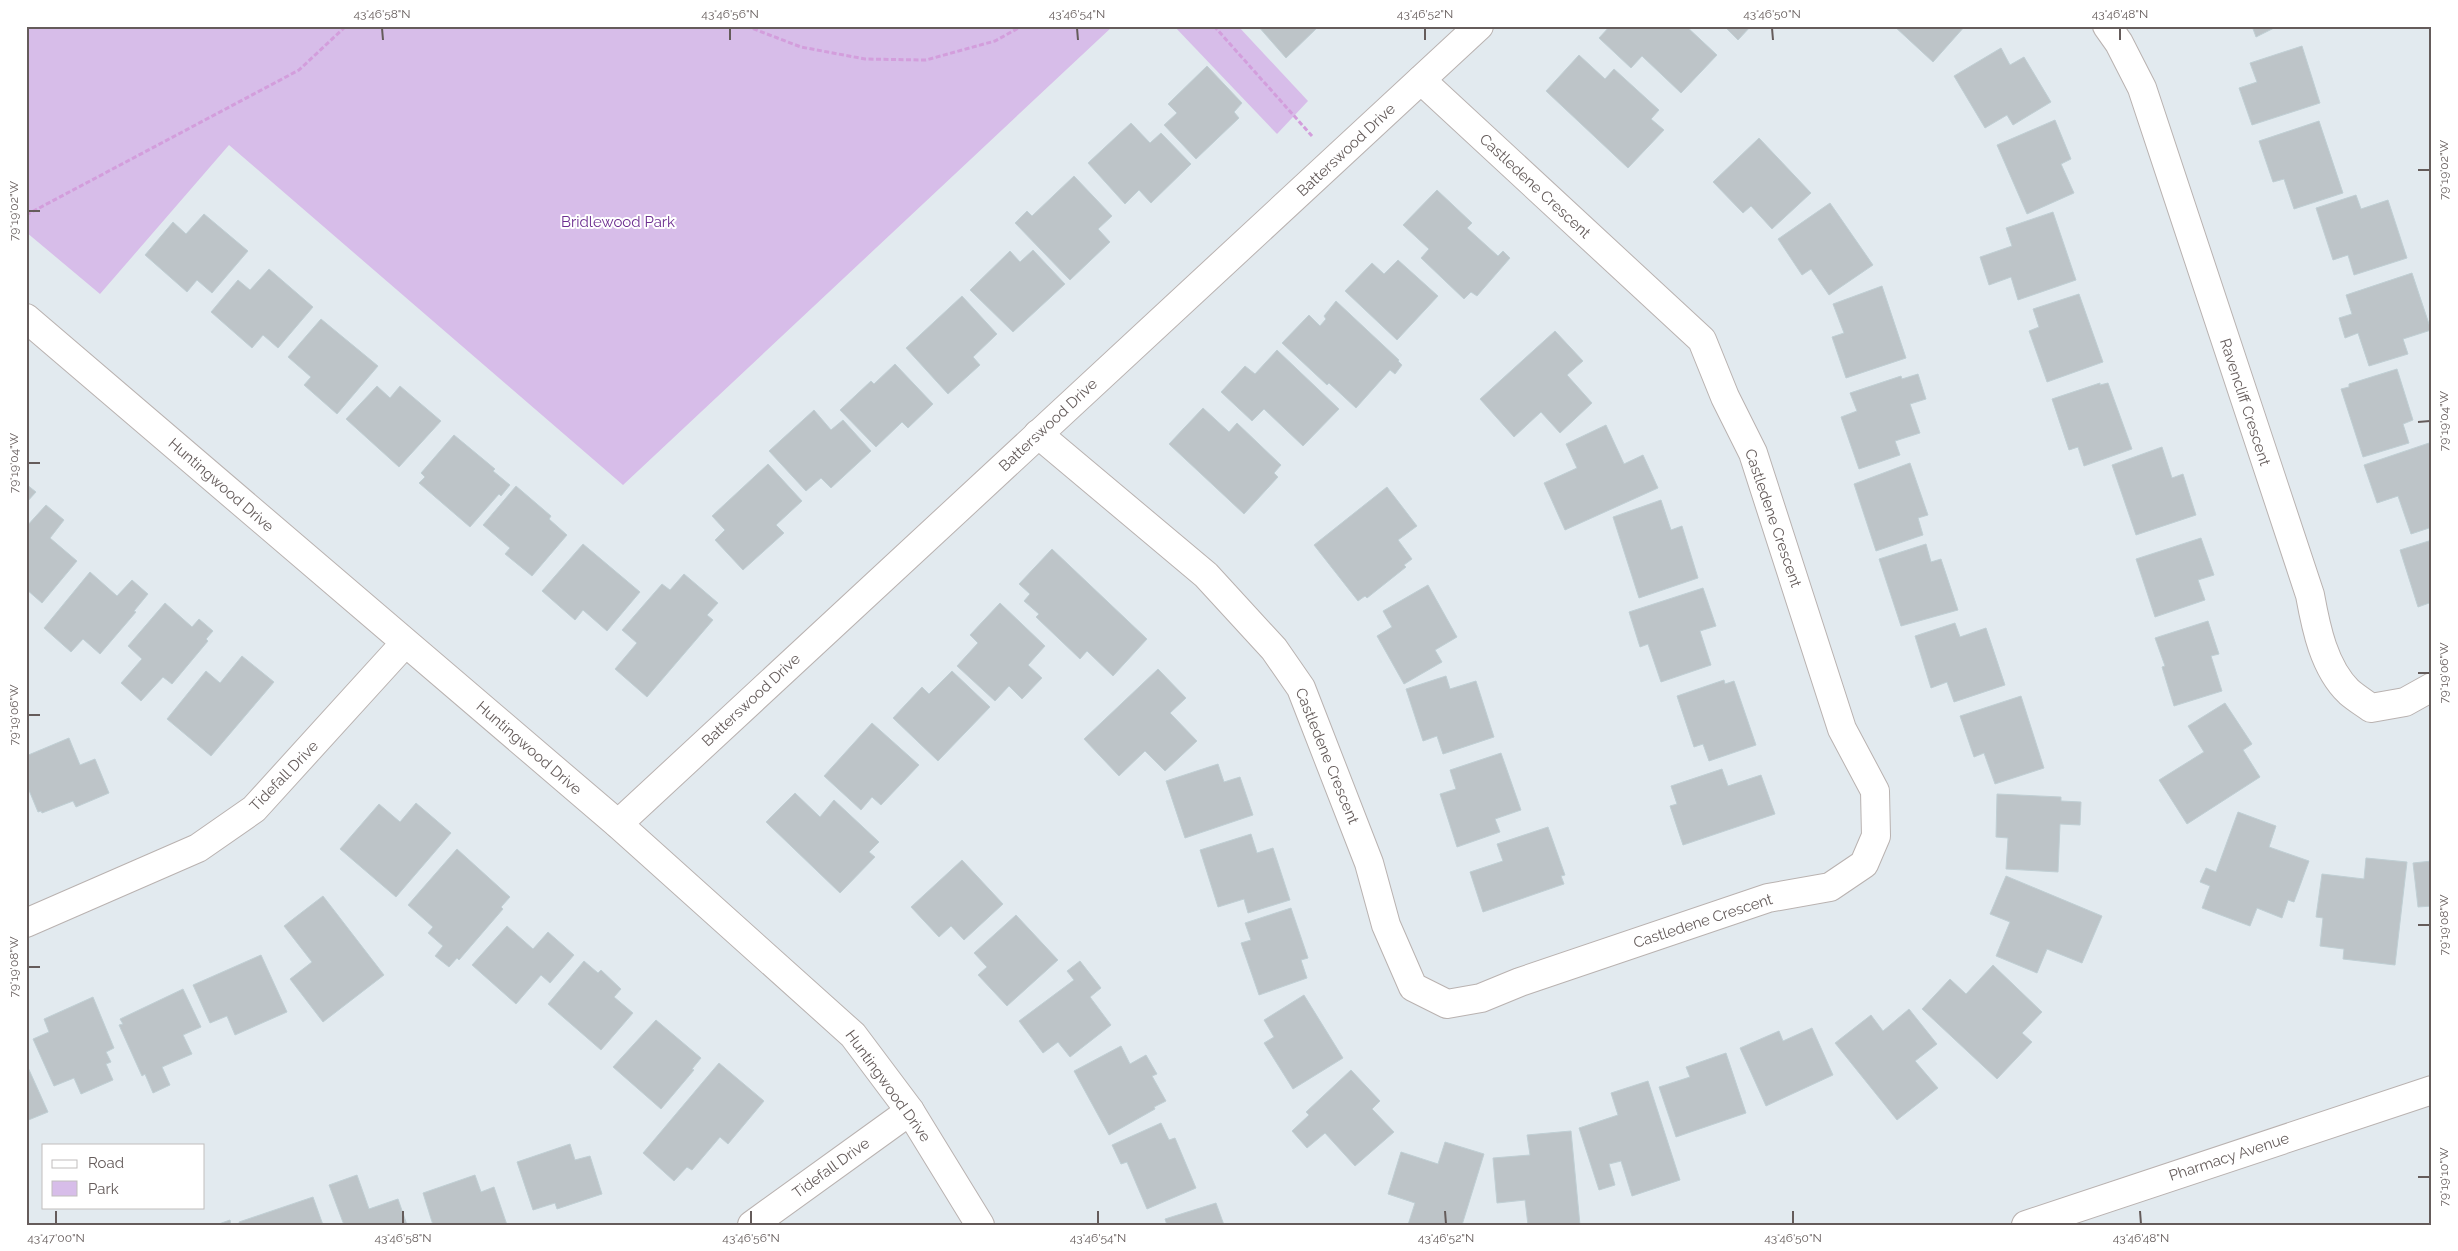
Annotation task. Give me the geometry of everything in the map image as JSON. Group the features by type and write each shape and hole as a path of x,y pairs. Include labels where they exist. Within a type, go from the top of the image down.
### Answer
{"street":[{"name":"Batterswood Drive","path":"618,824 1479,26"},
{"name":"Ravencliff Crescent","path":"2106,26 2120,43 2142,88 2310,595 2315,624 2326,657 2348,691 2371,708 2405,702 2432,688"},
{"name":"Castledene Crescent","path":"1038,434 1206,575 1274,649 1301,688 1369,863 1386,925 1414,987 1447,1004 1481,998 1520,982 1768,898 1830,887 1864,864 1876,836 1876,791 1842,729 1753,453 1725,397 1702,340 1422,80"},
{"name":"Huntingwood Drive","path":"26,318 618,824 853,1035 910,1111 980,1225"},
{"name":"Tidefall Drive","path":"26,923 198,848 254,809 406,642"},
{"name":"Pharmacy Avenue","path":"2026,1225 2432,1090"},
{"name":"Tidefall Drive","path":"752,1225 910,1111"}],"path":[{"path":"26,215 299,70 346,26"},
{"path":"746,26 801,46 865,59 926,60 996,41 1022,26"},
{"path":"1214,26 1335,160"}],"green space":[{"name":"Bridlewood Park","path":"26,26 1113,26 623,485 229,145 100,294 26,232"},
{"path":"1174,26 1238,26 1308,101 1277,134"}],"building":[{"path":"1258,26 1319,26 1286,58"},
{"path":"1610,26 1686,26 1717,55 1681,93 1642,56 1631,68 1599,38"},
{"path":"1724,26 1751,26 1738,40"},
{"path":"1894,26 1965,26 1933,62"},
{"path":"2252,26 2278,26 2256,37"},
{"path":"2302,46 2320,103 2252,125 2239,88 2257,82 2250,63"},
{"path":"2001,48 2010,65 2024,57 2051,102 2013,125 2007,115 1985,128 1954,76"},
{"path":"1579,55 1605,79 1614,69 1659,110 1651,119 1664,130 1628,168 1546,91"},
{"path":"1207,66 1242,103 1234,112 1239,118 1196,159 1164,125 1177,113 1168,104"},
{"path":"2055,120 2071,159 2061,164 2074,193 2027,214 1997,145"},
{"path":"2319,121 2343,193 2294,209 2284,179 2273,182 2259,141"},
{"path":"1131,123 1150,143 1161,133 1191,164 1151,203 1139,190 1125,204 1088,163"},
{"path":"1759,138 1811,193 1772,229 1751,206 1743,213 1713,182"},
{"path":"1074,176 1112,216 1098,229 1110,242 1070,280 1015,223 1027,211 1032,216"},
{"path":"1437,190 1472,223 1467,228 1498,256 1503,251 1510,258 1477,296 1471,292 1464,299 1421,258 1429,249 1403,225"},
{"path":"2356,195 2361,209 2388,200 2407,258 2354,275 2348,255 2333,260 2316,208"},
{"path":"1830,203 1873,265 1829,295 1811,269 1802,275 1778,239"},
{"path":"2053,212 2076,280 2018,300 2011,277 1989,285 1980,257 2012,246 2006,228"},
{"path":"204,214 248,251 212,293 197,280 187,292 145,255 173,222 186,234"},
{"path":"1033,250 1065,284 1013,332 970,290 1010,251 1020,262"},
{"path":"1398,260 1438,296 1397,340 1345,291 1372,263 1384,274"},
{"path":"269,269 313,307 278,348 263,335 252,348 211,312 238,280 250,290"},
{"path":"2412,273 2431,330 2403,339 2408,354 2369,366 2358,333 2345,338 2339,318 2352,314 2346,295"},
{"path":"1882,286 1906,358 1846,378 1832,337 1844,333 1833,304"},
{"path":"2079,294 2103,362 2047,382 2029,331 2039,327 2033,309"},
{"path":"962,296 997,334 973,357 980,365 948,394 906,348"},
{"path":"1336,301 1399,360 1402,365 1395,374 1390,370 1356,408 1329,383 1327,385 1282,343 1309,315 1320,326 1326,319 1324,316"},
{"path":"321,319 378,366 337,414 304,385 311,377 288,357"},
{"path":"1555,331 1583,361 1567,375 1592,403 1560,433 1541,412 1514,437 1480,399"},
{"path":"1277,350 1339,409 1303,446 1264,409 1252,421 1221,392 1245,366 1255,374"},
{"path":"895,364 933,404 908,428 902,422 876,447 840,410 871,381 874,384"},
{"path":"2397,369 2413,420 2403,424 2409,443 2363,457 2341,389 2349,387 2349,384"},
{"path":"1918,374 1926,399 1910,404 1920,433 1895,441 1900,455 1859,469 1841,417 1857,411 1850,393 1901,376 1902,379"},
{"path":"2100,383 2100,385 2108,383 2132,449 2084,466 2078,447 2069,450 2052,399"},
{"path":"377,386 390,398 400,386 441,421 399,467 346,419"},
{"path":"1203,408 1229,432 1237,423 1281,465 1274,473 1278,477 1244,514 1169,444"},
{"path":"814,410 831,430 843,420 871,451 831,488 821,478 806,491 769,451"},
{"path":"1606,425 1624,464 1643,455 1658,488 1565,530 1544,483 1577,468 1566,444"},
{"path":"454,435 495,469 493,471 510,485 501,496 499,494 470,527 419,483 425,477 421,473"},
{"path":"2432,442 2432,527 2411,534 2398,496 2377,503 2364,465"},
{"path":"2162,447 2172,478 2183,474 2196,515 2136,535 2112,465"},
{"path":"1910,463 1928,515 1918,518 1923,535 1876,551 1854,484"},
{"path":"768,464 802,501 776,525 784,533 743,570 715,540 725,530 712,516"},
{"path":"26,484 36,492 26,503"},
{"path":"516,486 551,516 549,519 567,535 532,576 505,554 510,548 483,525"},
{"path":"1387,487 1417,526 1398,540 1412,559 1404,565 1406,567 1367,598 1365,596 1358,601 1314,545"},
{"path":"1661,500 1671,530 1682,526 1698,578 1639,598 1613,517"},
{"path":"46,505 64,520 50,538 77,561 42,603 26,589 26,527"},
{"path":"2201,538 2214,575 2198,580 2205,600 2155,617 2136,559"},
{"path":"2432,540 2432,602 2418,607 2400,550"},
{"path":"583,544 640,592 607,631 583,610 575,620 542,591"},
{"path":"1926,544 1931,562 1941,559 1958,610 1901,626 1879,559"},
{"path":"1052,549 1147,639 1113,676 1087,651 1080,659 1036,617 1039,614 1024,601 1030,594 1019,584"},
{"path":"90,572 117,596 132,580 148,594 134,611 136,612 100,654 83,639 71,652 44,628"},
{"path":"684,574 718,603 707,615 713,620 647,697 615,669 637,643 622,630 662,584 670,590"},
{"path":"1428,585 1457,637 1435,650 1442,662 1404,684 1377,636 1392,627 1383,611"},
{"path":"1703,588 1716,626 1700,631 1711,665 1661,682 1648,644 1640,647 1629,612"},
{"path":"165,603 192,627 199,619 213,631 206,639 208,641 172,684 163,677 141,701 121,683 142,659 128,646"},
{"path":"1000,603 1045,646 1028,665 1042,678 1022,699 1009,686 995,701 957,666 978,643 970,635"},
{"path":"2208,621 2219,654 2211,656 2222,691 2174,706 2162,667 2165,666 2155,638"},
{"path":"1955,623 1960,637 1986,628 2005,685 1954,702 1947,682 1931,688 1915,636"},
{"path":"242,656 274,682 211,756 167,719 206,671 220,683"},
{"path":"1158,669 1186,698 1170,713 1197,741 1165,771 1145,751 1119,776 1084,739"},
{"path":"952,671 990,707 938,761 893,718 922,687 929,694"},
{"path":"1446,676 1450,689 1476,681 1494,737 1443,754 1437,736 1423,741 1406,689"},
{"path":"1724,680 1725,684 1734,681 1756,745 1709,761 1703,744 1694,747 1677,696"},
{"path":"2021,696 2044,768 1995,784 1984,753 1974,757 1960,716"},
{"path":"2225,703 2252,744 2243,750 2260,777 2187,824 2159,780 2204,752 2188,726"},
{"path":"872,723 919,765 881,805 872,797 861,810 824,776"},
{"path":"69,738 80,765 95,759 109,793 76,807 73,801 42,813 41,811 38,812 26,783 26,756"},
{"path":"1501,753 1521,810 1495,819 1500,832 1457,847 1440,794 1456,789 1450,770"},
{"path":"1218,764 1224,782 1240,777 1253,815 1185,838 1166,781"},
{"path":"1722,769 1728,786 1761,775 1775,814 1683,845 1670,806 1677,804 1671,786"},
{"path":"795,793 820,817 834,800 879,842 869,852 875,857 840,893 766,822"},
{"path":"1997,794 2061,797 2061,801 2081,802 2080,825 2060,824 2058,872 2006,869 2008,838 1996,837"},
{"path":"416,803 451,833 396,897 340,849 379,804 400,822"},
{"path":"2238,812 2276,826 2269,847 2309,861 2294,902 2288,900 2282,918 2257,908 2250,926 2202,908 2210,886 2200,882 2206,868 2216,872"},
{"path":"1548,827 1565,875 1561,876 1564,884 1483,912 1470,872 1503,861 1497,844"},
{"path":"1251,834 1257,853 1273,848 1290,900 1248,913 1244,899 1218,907 1200,850"},
{"path":"457,849 510,897 501,907 503,909 459,960 457,958 449,967 435,956 443,946 428,933 433,927 408,905"},
{"path":"2366,858 2407,862 2395,965 2343,959 2344,949 2320,946 2323,918 2316,917 2322,874 2364,879"},
{"path":"962,860 1003,904 964,940 951,926 939,937 911,907"},
{"path":"2432,861 2432,906 2418,907 2413,863"},
{"path":"2006,876 2102,916 2082,963 2047,949 2037,973 1996,956 2010,922 1990,914"},
{"path":"323,896 384,975 323,1022 290,979 312,962 284,926"},
{"path":"1291,908 1308,958 1301,960 1307,978 1259,995 1241,943 1251,940 1245,923"},
{"path":"1016,915 1058,960 1007,1006 978,975 987,967 974,953"},
{"path":"507,926 533,949 548,932 574,955 550,983 541,975 516,1004 472,965"},
{"path":"261,955 287,1012 235,1035 227,1016 210,1023 193,985"},
{"path":"584,961 598,973 601,970 621,989 614,997 633,1013 601,1050 548,1004"},
{"path":"1080,961 1101,988 1090,997 1111,1025 1070,1057 1058,1042 1043,1053 1019,1021 1074,980 1067,971"},
{"path":"1993,965 2042,1012 2022,1033 2032,1042 1997,1079 1922,1009 1950,979 1966,994"},
{"path":"183,989 201,1027 183,1035 192,1054 162,1067 170,1085 153,1093 145,1074 142,1076 119,1025 123,1024 120,1019"},
{"path":"1304,995 1343,1058 1293,1089 1264,1043 1274,1037 1264,1020"},
{"path":"93,997 114,1048 106,1052 111,1062 106,1064 113,1080 81,1094 74,1078 54,1086 33,1039 49,1032 44,1019"},
{"path":"1909,1009 1937,1044 1915,1061 1938,1088 1897,1120 1835,1043 1871,1015 1883,1031"},
{"path":"656,1020 701,1058 692,1069 694,1070 661,1109 613,1067"},
{"path":"1812,1028 1833,1075 1766,1106 1740,1048 1779,1031 1783,1041"},
{"path":"1121,1046 1130,1064 1146,1055 1157,1074 1152,1076 1166,1101 1109,1135 1074,1071"},
{"path":"1726,1053 1746,1113 1676,1137 1659,1087 1690,1077 1686,1067"},
{"path":"26,1063 48,1112 26,1121"},
{"path":"719,1063 764,1101 728,1144 720,1137 692,1170 687,1167 674,1181 643,1153"},
{"path":"1351,1070 1380,1101 1372,1109 1394,1132 1355,1166 1325,1133 1307,1148 1292,1131 1309,1115 1306,1112"},
{"path":"1648,1081 1680,1180 1632,1196 1621,1161 1609,1164 1615,1185 1599,1190 1579,1128 1618,1115 1611,1093"},
{"path":"1161,1123 1169,1140 1175,1138 1196,1188 1147,1209 1127,1162 1121,1164 1112,1145"},
{"path":"1571,1131 1580,1225 1528,1225 1525,1200 1497,1203 1493,1158 1530,1155 1527,1135"},
{"path":"1445,1142 1484,1154 1462,1225 1408,1225 1415,1203 1388,1194 1401,1152 1438,1164"},
{"path":"570,1144 575,1160 590,1156 602,1194 557,1209 555,1203 533,1210 517,1162"},
{"path":"357,1175 369,1209 398,1199 407,1225 344,1225 329,1185"},
{"path":"475,1175 481,1192 494,1187 507,1225 433,1225 423,1193"},
{"path":"313,1197 323,1225 240,1225 239,1222"},
{"path":"1216,1203 1224,1225 1167,1225 1165,1219"},
{"path":"230,1220 231,1225 216,1225"}]}
